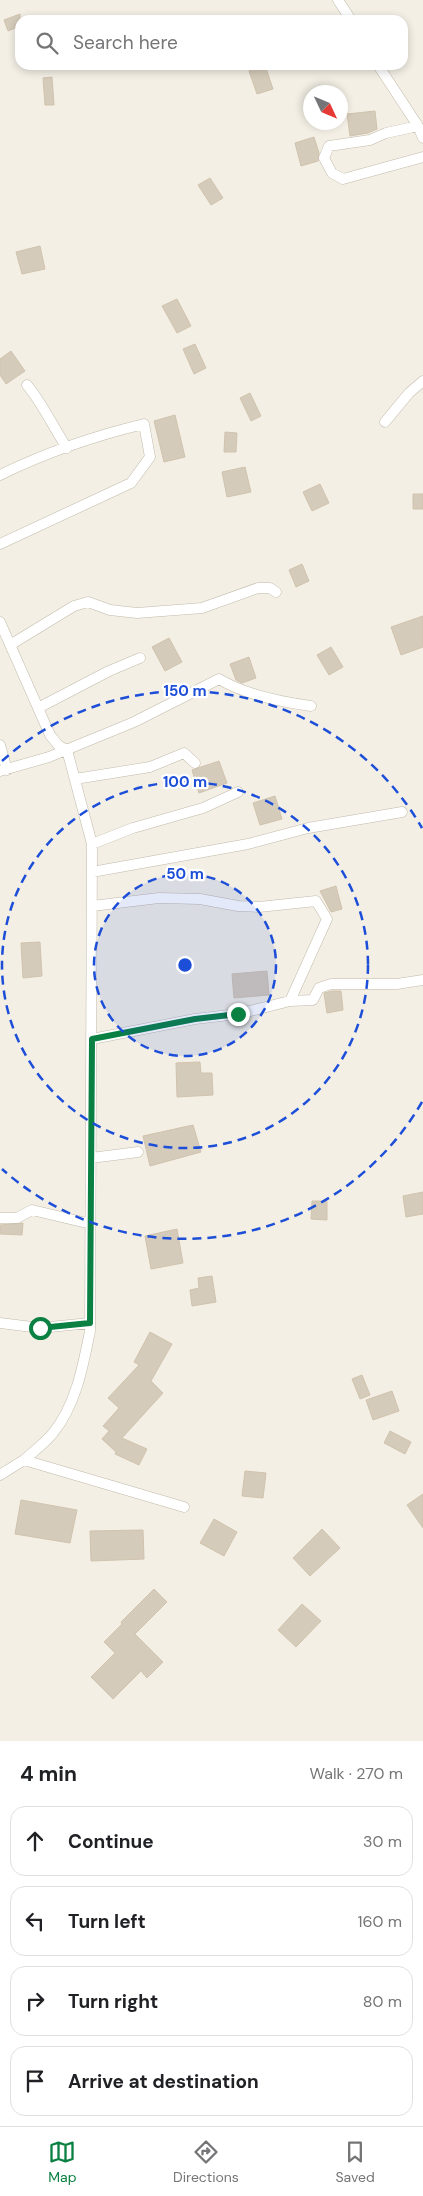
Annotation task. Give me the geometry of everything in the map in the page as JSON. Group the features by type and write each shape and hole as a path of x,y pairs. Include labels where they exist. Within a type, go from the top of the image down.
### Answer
{"street":[{"path":"338,0 348,15"},
{"path":"381,70 418,126 423,138"},
{"path":"418,126 386,133 370,140 329,146 324,158 332,174 343,178 423,157"},
{"path":"385,422 409,393 423,381"},
{"path":"27,385 40,400 49,421 67,448"},
{"path":"0,475 28,461 99,436 144,424 150,457 131,483 0,544"},
{"path":"10,645 74,606 88,602 110,610 136,613 202,608 258,588 270,588 276,592"},
{"path":"0,622 50,736 59,746 67,750 92,844 90,1323 83,1370 70,1406 53,1434 24,1460 0,1475"},
{"path":"38,708 83,684 140,658"},
{"path":"0,745 3,771 67,750 134,722 219,679 232,686 283,702 311,706"},
{"path":"75,779 150,767 184,753 195,763"},
{"path":"92,844 133,828 203,808 238,792"},
{"path":"92,872 248,844 308,828 402,812"},
{"path":"92,906 134,903 159,898 200,899 238,906 258,907 316,901 327,919 290,1001"},
{"path":"92,1039 195,1019 238,1014 290,1001 314,1000 319,988 331,984 397,984 423,980"},
{"path":"91,1158 138,1152"},
{"path":"0,1218 17,1218 32,1210 91,1224"},
{"path":"0,1323 40,1328 90,1323"},
{"path":"24,1460 184,1507"}],"building":[{"path":"15,16 15,28 8,31 4,20"},
{"path":"267,70 273,89 257,94 249,71"},
{"path":"52,77 54,105 45,105 43,78"},
{"path":"375,111 377,129 368,133 350,136 348,114"},
{"path":"314,137 319,153 318,161 301,166 295,143"},
{"path":"210,178 223,198 211,205 198,185"},
{"path":"40,246 45,269 22,274 16,252"},
{"path":"177,299 191,326 177,333 162,306"},
{"path":"195,344 206,368 194,374 183,349"},
{"path":"11,351 25,371 6,384 0,375 0,359"},
{"path":"250,393 261,416 251,421 240,398"},
{"path":"175,415 185,457 164,462 154,421"},
{"path":"225,432 237,433 236,452 224,452"},
{"path":"245,467 251,492 227,497 222,472"},
{"path":"320,484 329,503 312,511 303,492"},
{"path":"413,494 423,494 423,509 413,509"},
{"path":"302,564 309,581 296,587 289,570"},
{"path":"423,616 423,647 401,655 391,627"},
{"path":"169,638 182,662 165,671 152,647"},
{"path":"331,647 343,667 329,675 317,655"},
{"path":"249,657 256,678 242,683 236,680 230,664"},
{"path":"219,761 227,783 199,793 192,770"},
{"path":"275,796 282,819 260,825 253,803"},
{"path":"336,886 342,909 331,912 320,891"},
{"path":"40,942 42,976 23,978 21,943"},
{"path":"267,971 269,995 234,998 232,974"},
{"path":"341,991 343,1010 327,1013 324,993"},
{"path":"200,1062 201,1073 212,1073 213,1095 177,1097 176,1063"},
{"path":"193,1125 201,1152 150,1166 143,1136"},
{"path":"423,1192 423,1214 406,1217 403,1196"},
{"path":"312,1201 327,1201 327,1220 311,1219"},
{"path":"23,1223 22,1235 0,1234 0,1225"},
{"path":"177,1229 183,1263 151,1269 145,1236"},
{"path":"212,1276 216,1302 192,1306 190,1290 199,1288 198,1278"},
{"path":"150,1332 172,1344 151,1381 163,1393 122,1438 147,1449 139,1465 115,1454 116,1452 102,1439 109,1431 103,1426 119,1408 108,1398 139,1365 134,1362"},
{"path":"362,1375 370,1395 360,1399 352,1379"},
{"path":"392,1391 399,1411 373,1420 366,1400"},
{"path":"390,1431 411,1442 405,1454 384,1443"},
{"path":"245,1471 266,1473 263,1498 242,1496"},
{"path":"423,1494 423,1528 407,1505"},
{"path":"21,1500 77,1510 70,1543 15,1534"},
{"path":"214,1519 237,1532 224,1556 200,1543"},
{"path":"322,1529 340,1548 310,1576 293,1558"},
{"path":"143,1530 144,1559 91,1561 90,1531"},
{"path":"154,1589 167,1602 135,1634 163,1662 147,1678 141,1671 113,1699 91,1677 115,1653 104,1642"},
{"path":"302,1604 321,1621 296,1647 278,1630"}],"route":[{"path":"40,1328 90,1323 92,1039 195,1019 238,1014"}]}
